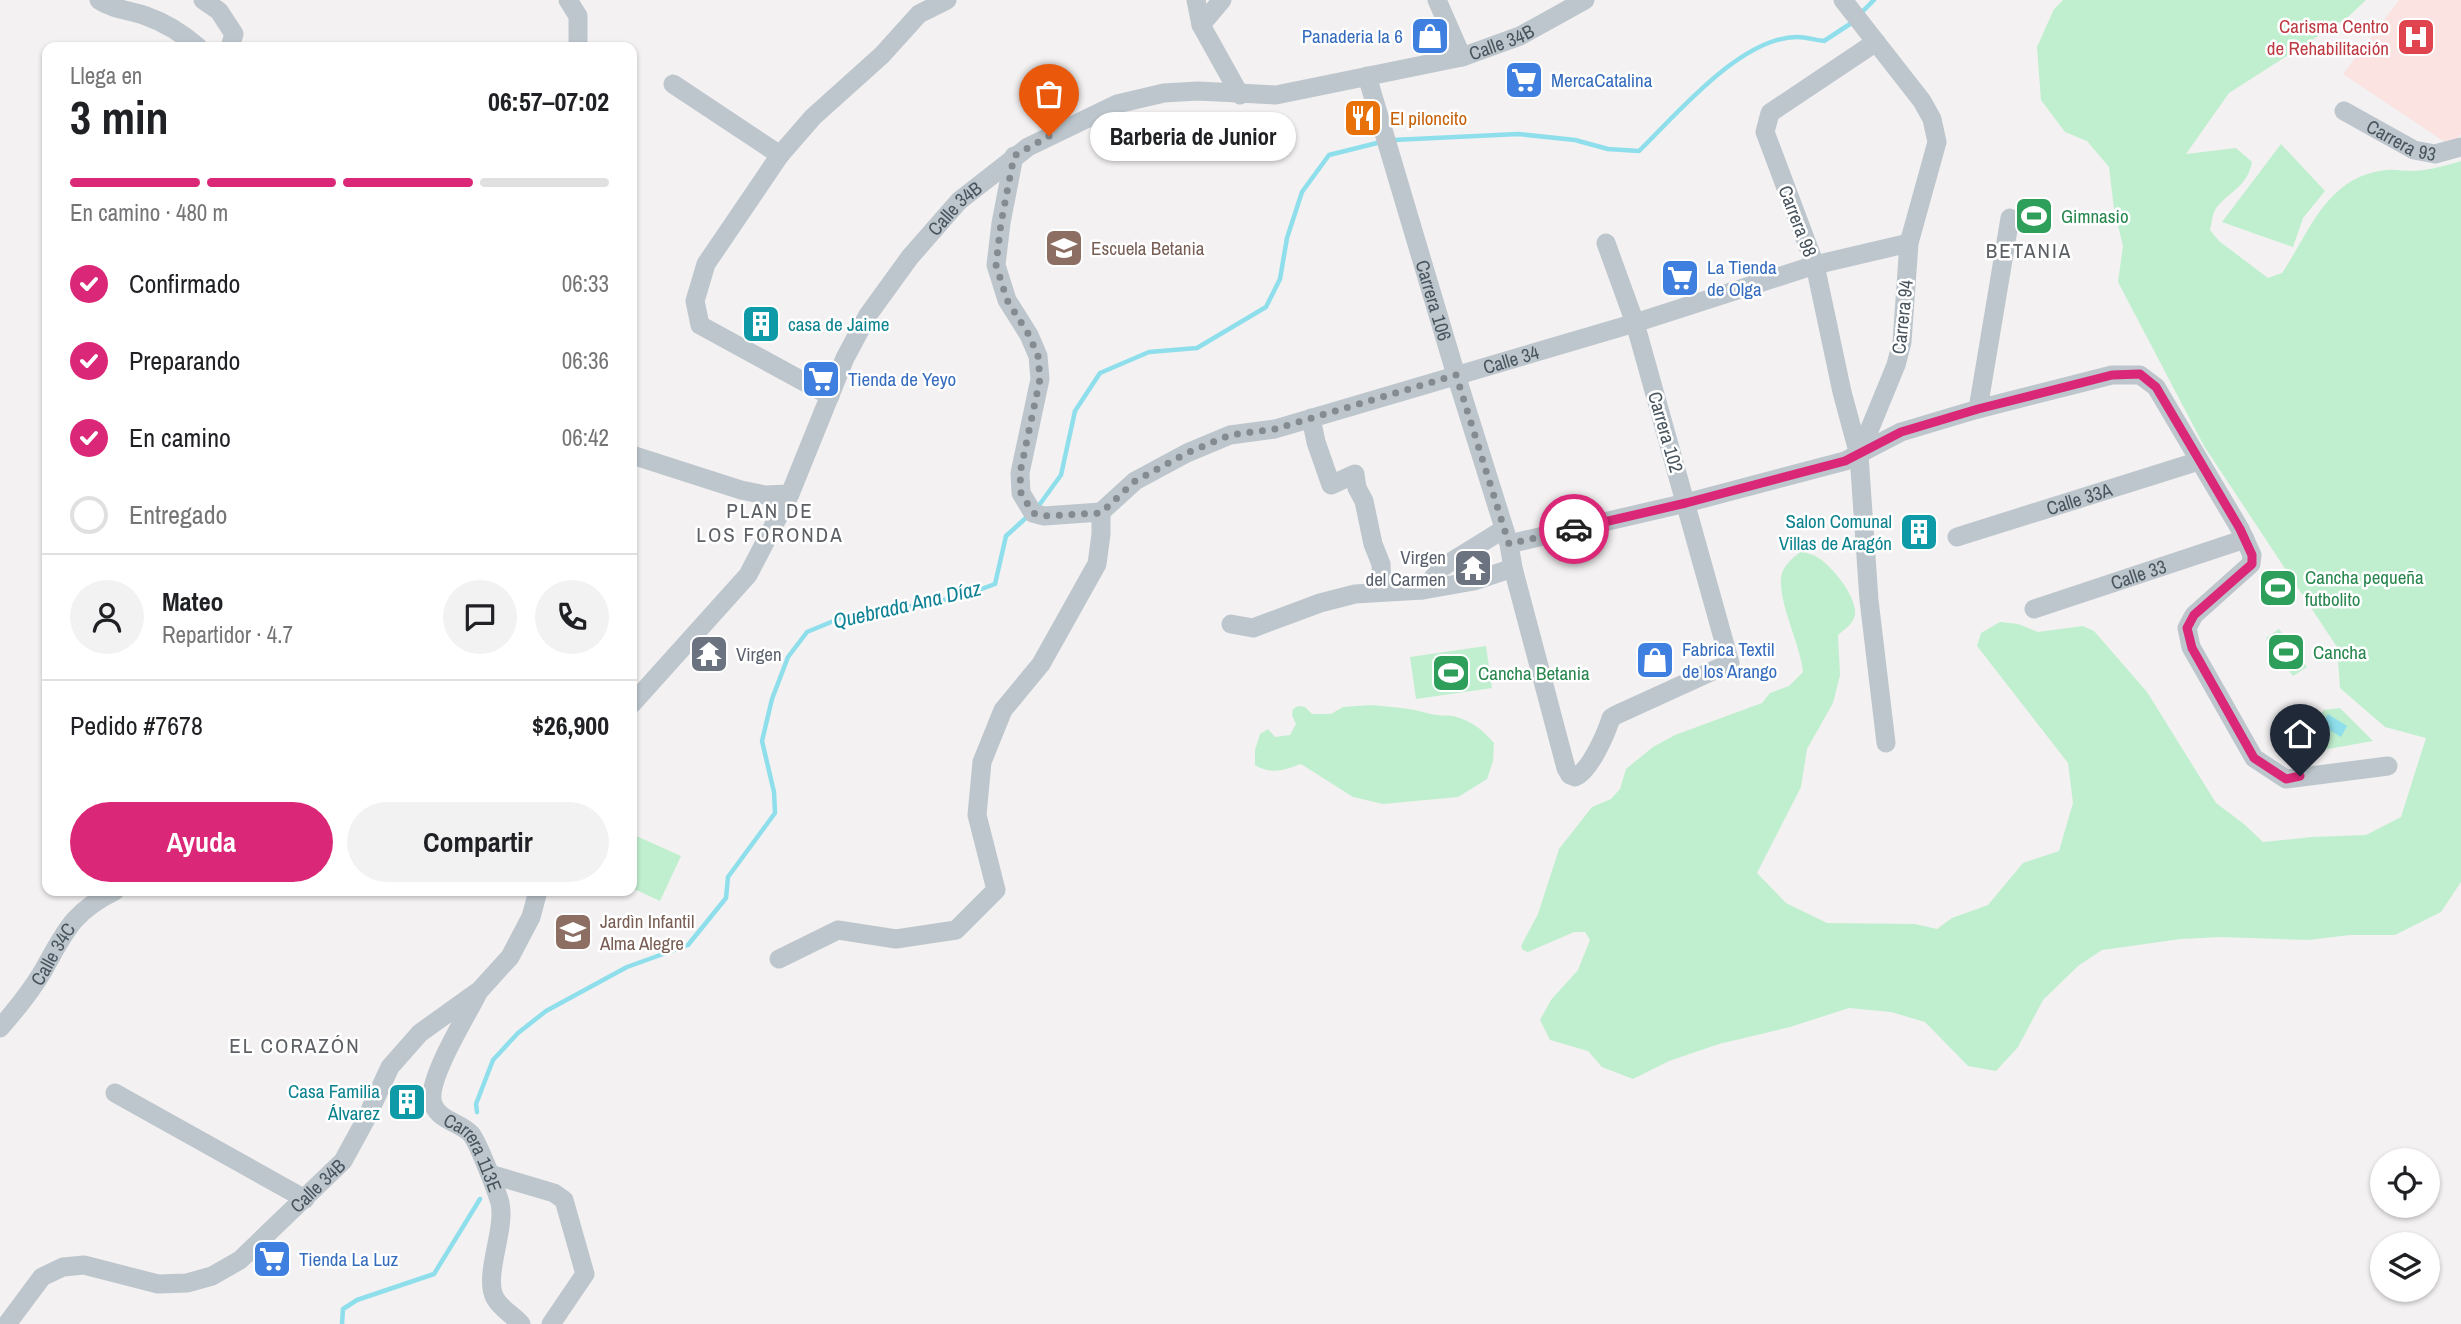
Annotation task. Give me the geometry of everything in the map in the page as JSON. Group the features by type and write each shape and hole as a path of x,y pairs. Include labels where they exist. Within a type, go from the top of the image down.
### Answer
{"street":[{"path":"99,0 113,8 147,16 182,33 192,42"},
{"path":"203,0 219,11 234,34 232,42"},
{"path":"568,0 578,16 578,42"},
{"path":"830,396 700,325 695,301 706,264 780,155 813,117 882,55 920,7 947,0"},
{"path":"1196,0 1200,25 1240,95"},
{"path":"1200,25 1222,0"},
{"path":"1437,0 1462,57"},
{"name":"Calle 34B","path":"637,698 748,575 790,494 845,358 868,315 909,257 959,201 1014,156 1116,104 1164,93 1198,91 1276,95 1462,57 1520,36 1585,0"},
{"name":"Carrera 94","path":"1860,22 1922,101 1931,119 1937,142 1909,243 1902,342 1896,365 1859,455 1869,600 1886,743"},
{"name":"Carrera 98","path":"1859,455 1842,392 1815,265 1765,132 1770,113 1860,22"},
{"name":"Carrera 106","path":"1367,76 1507,536 1566,768"},
{"path":"673,84 780,155"},
{"name":"Carrera 93","path":"2344,111 2414,150 2435,154 2461,147"},
{"path":"779,959 838,930 897,939 956,930 996,890 977,815 982,762 1003,710 1041,664 1097,565 1101,513 1044,516 1033,513 1021,493 1020,473 1040,379 1038,356 1029,335 1007,300 996,265 1014,156"},
{"path":"1978,409 2010,218"},
{"name":"Carrera 102","path":"1566,768 1570,775 1581,775 1611,718 1730,663 1635,323 1606,243"},
{"name":"Calle 34","path":"1101,513 1135,481 1187,453 1230,435 1275,429 1635,323 1815,265 1909,243"},
{"path":"1423,590 1441,568 1507,536 1686,503 1845,461 1901,432 1978,409 2112,375 2140,374 2156,387 2252,555 2252,564 2194,615 2187,628 2192,648 2254,758 2286,779 2388,766"},
{"path":"1311,418 1331,485 1355,474 1373,544 1381,564 1382,591"},
{"path":"637,456 741,490 765,495 790,494"},
{"name":"Calle 33A","path":"1957,537 2199,461"},
{"name":"Calle 33","path":"2034,609 2245,539"},
{"path":"1231,624 1253,628 1337,598 1382,591 1423,590 1474,581 1513,568"},
{"name":"Calle 34C","path":"0,1028 43,971 50,955 78,914 83,908 106,896"},
{"name":"Calle 34B","path":"7,1324 42,1277 62,1267 84,1265 158,1284 187,1283 212,1276 240,1260 342,1161 366,1119 390,1067 420,1033 480,990 510,957 531,917 537,896"},
{"name":"Carrera 113E","path":"480,990 433,1080 432,1101 437,1111 449,1122 461,1126 471,1134 490,1174 500,1204 499,1239 491,1284 493,1295 499,1305 521,1324"},
{"path":"114,1093 305,1199"},
{"path":"490,1174 554,1192 564,1200 585,1274 551,1324"}],"shaded area":[{"name":"Carisma Centro de Rehabilitación","path":"2399,0 2461,0 2461,134 2451,146 2343,74"}],"green space":[{"path":"2063,0 2366,0 2348,17 2229,93 2186,154 2236,148 2252,162 2242,183 2215,209 2210,230 2219,241 2268,278 2282,273 2322,208 2334,194 2349,183 2365,175 2386,170 2413,171 2461,161 2461,882 2441,912 2395,935 2350,935 2308,940 2220,937 2181,939 2102,950 2078,966 2043,1000 2018,1047 1996,1071 1968,1066 1925,1022 1891,1012 1849,1008 1790,1027 1719,1044 1669,1061 1633,1079 1602,1067 1588,1051 1550,1040 1540,1020 1551,1000 1578,970 1590,940 1585,932 1574,932 1528,952 1521,946 1538,914 1559,849 1592,807 1611,799 1620,789 1626,769 1653,747 1675,735 1762,703 1770,693 1789,686 1803,672 1781,589 1781,578 1786,566 1801,551 1817,557 1836,574 1852,599 1855,615 1851,624 1838,635 1840,675 1833,703 1807,749 1801,787 1757,873 1786,903 1827,923 1915,924 1937,929 1952,918 1988,905 2023,863 2059,851 2073,803 2068,763 1977,646 1981,633 2000,622 2018,624 2038,632 2083,626 2094,631 2147,692 2216,803 2263,842 2366,835 2401,817 2426,738 2385,727 2340,688 2337,647 2204,446 2118,282 2123,246 2114,209 2109,167 2087,141 2065,132 2041,100 2037,47 2054,9"},
{"path":"2281,144 2325,191 2303,218 2293,247 2222,222"},
{"name":"Cancha pequeña futbolito","path":"2275,577 2289,592 2280,600 2266,585"},
{"name":"Cancha","path":"2279,629 2307,667 2293,676 2266,638"},
{"name":"Cancha Betania","path":"1486,646 1492,688 1416,699 1410,657"},
{"path":"1371,705 1453,716 1475,726 1494,743 1493,761 1487,779 1458,797 1383,804 1353,797 1301,764 1272,771 1255,765 1255,750 1260,734 1268,729 1275,737 1290,735 1296,724 1292,715 1293,709 1298,706 1305,707 1312,714 1331,714 1343,707"},
{"path":"2340,708 2373,741 2322,750 2302,716 2306,710 2320,716 2324,710"},
{"path":"637,836 681,856 660,901 637,890"}],"water":[{"path":"2328,714 2347,726 2341,737 2321,725"}],"waterway":[{"name":"Quebrada Ana Díaz","path":"1861,13 1874,0"},
{"name":"Quebrada Ana Díaz","path":"1393,140 1518,134 1575,140 1608,149 1639,151 1732,63 1776,40 1797,37 1824,41 1853,22"},
{"name":"Quebrada Ana Díaz","path":"1037,508 1061,475 1075,411 1100,373 1149,352 1197,348 1266,307 1280,279 1287,238 1302,192 1329,155 1381,142"},
{"name":"Quebrada Ana Díaz","path":"477,1112 476,1104 493,1060 518,1033 546,1011 627,967 688,945 726,898 728,877 775,813 774,792 762,741 772,699 788,657 807,632 848,615 960,597 995,584 1006,536 1028,516"},
{"name":"Quebrada Ana Díaz","path":"342,1324 343,1309 357,1300 434,1274 480,1199"}],"way so far":[{"path":"1049,136 1014,156 996,265 1007,300 1029,335 1038,356 1040,379 1028,446 1020,473 1021,493 1033,513 1044,516 1101,513 1135,481 1187,453 1230,435 1275,429 1456,375 1509,544 1574,529"}],"place":[{"name":"Panaderia la 6","path":"1430,36"},
{"name":"Carisma Centro de Rehabilitación","path":"2416,37"},
{"name":"MercaCatalina","path":"1524,80"},
{"name":"El piloncito","path":"1363,118"},
{"name":"Barberia de Junior","path":"1049,136"},
{"name":"Gimnasio","path":"2034,216"},
{"name":"Escuela Betania","path":"1064,248"},
{"name":"La Tienda de Olga","path":"1680,278"},
{"name":"casa de Jaime","path":"761,324"},
{"name":"Tienda de Yeyo","path":"821,379"},
{"name":"Salon Comunal Villas de Aragón","path":"1919,532"},
{"name":"Virgen del Carmen","path":"1473,568"},
{"name":"Cancha pequeña futbolito","path":"2278,588"},
{"name":"Cancha","path":"2286,652"},
{"name":"Virgen","path":"709,654"},
{"name":"Fabrica Textil de los Arango","path":"1655,660"},
{"name":"Cancha Betania","path":"1451,673"},
{"name":"Jardìn Infantil Alma Alegre","path":"573,932"},
{"name":"Casa Familia Álvarez","path":"407,1102"},
{"name":"Tienda La Luz","path":"272,1259"}],"district":[{"name":"BETANIA","path":"2029,251"},
{"name":"PLAN DE LOS FORONDA","path":"770,523"},
{"name":"EL CORAZÓN","path":"295,1046"}],"route":[{"path":"1574,529 1845,461 1901,432 1978,409 2112,375 2140,374 2156,387 2240,529 2252,555 2252,564 2194,615 2187,628 2188,638 2254,758 2286,779 2300,776"}]}
